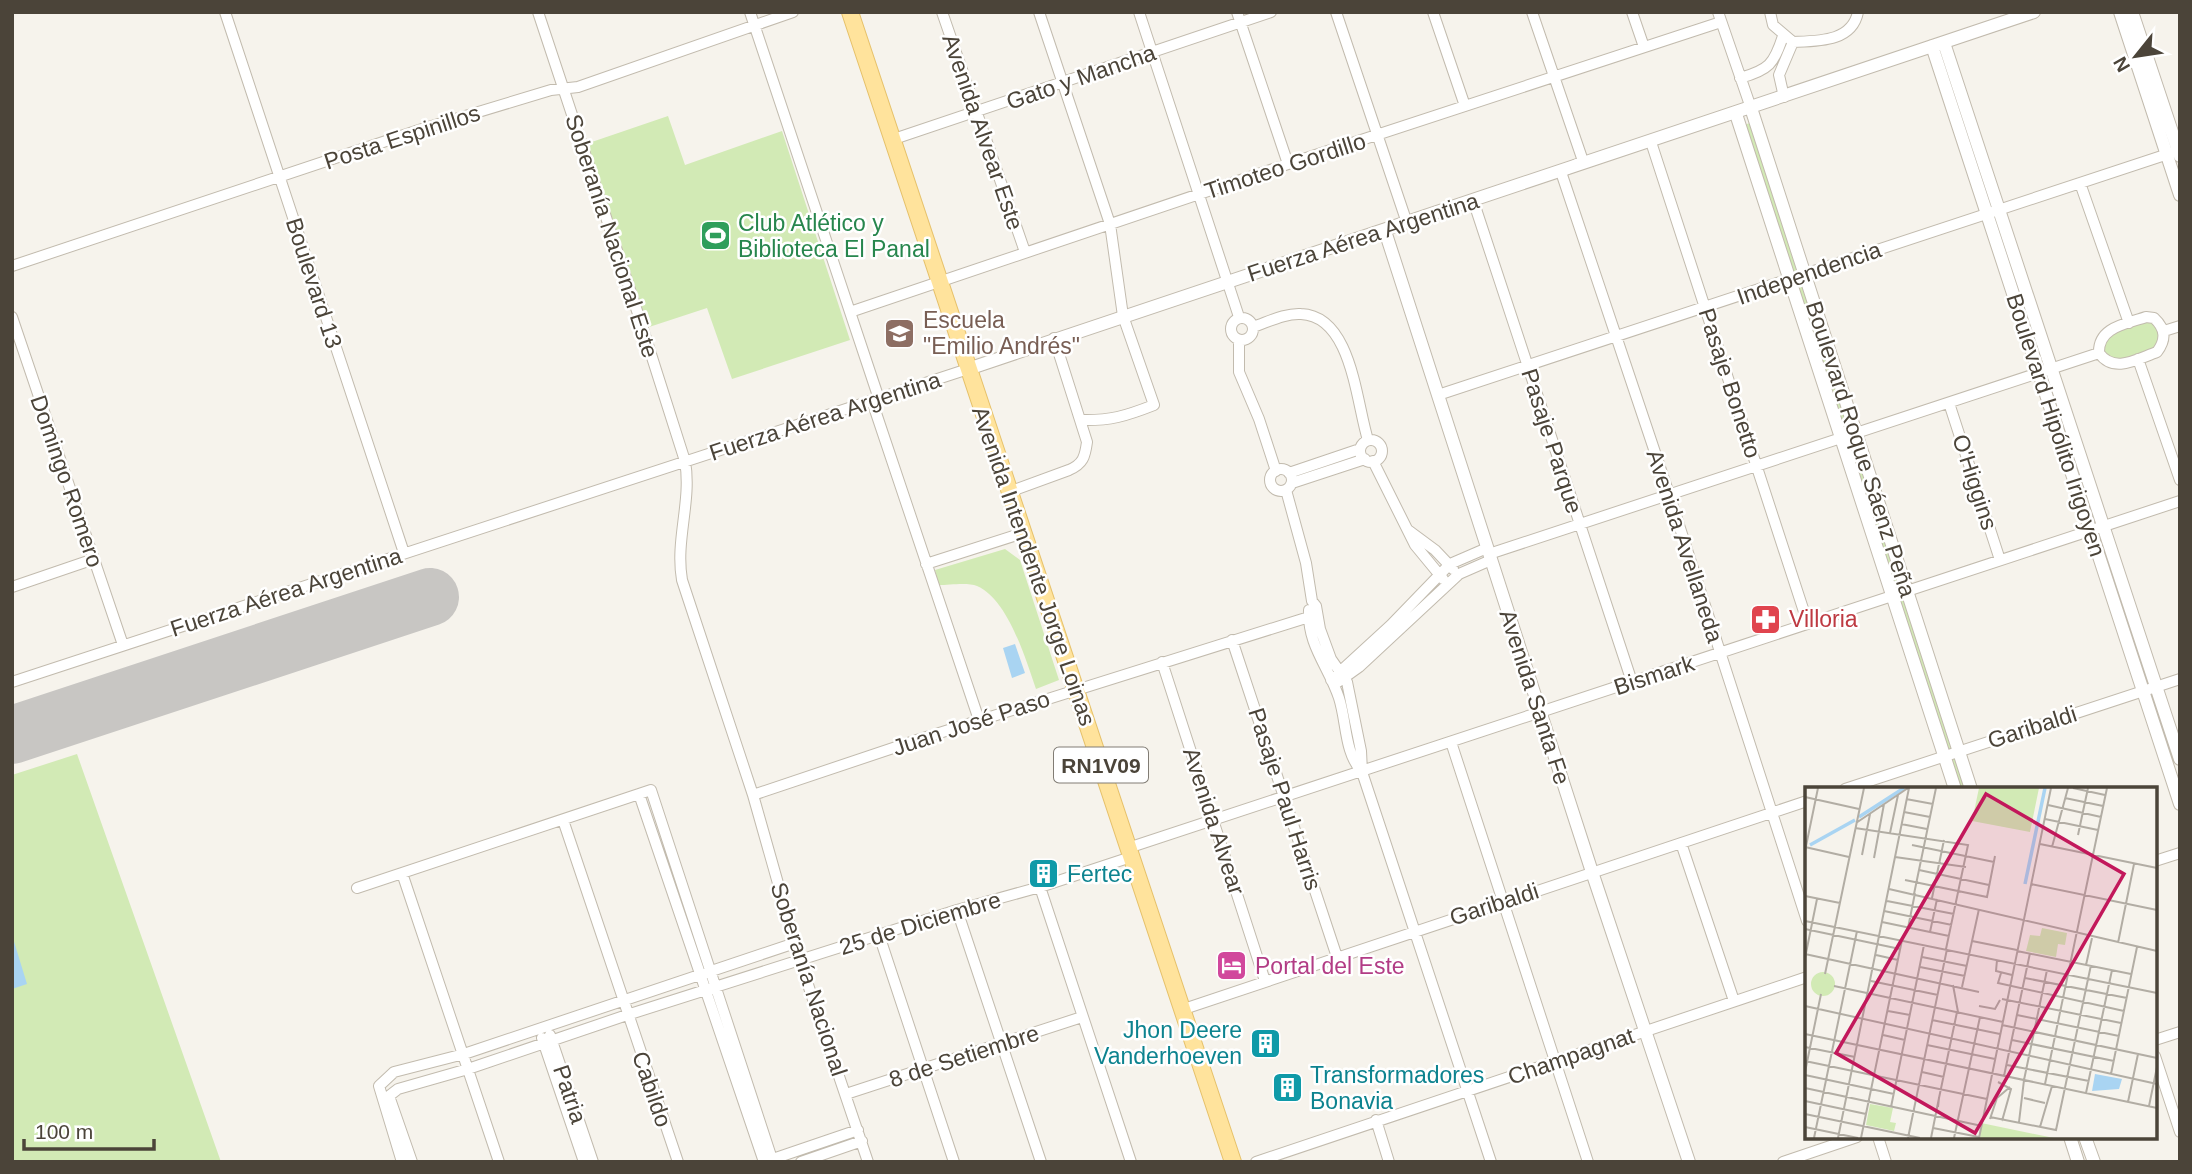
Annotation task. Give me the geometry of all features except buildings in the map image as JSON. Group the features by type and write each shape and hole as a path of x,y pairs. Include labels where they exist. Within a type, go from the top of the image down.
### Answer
{"main road":[{"name":"RN1V09","path":"850,12 968,369"},
{"name":"Avenida Intendente Jorge Loinas","path":"968,369 1233,1162"}],"street":[{"name":"Boulevard 13","path":"225,12 404,553"},
{"name":"Soberanía Nacional Este","path":"538,12 685,461 688,480 679,561 682,580 754,795"},
{"path":"750,12 850,312 926,564 979,720"},
{"name":"Posta Espinillos","path":"12,266 422,129 551,90 578,87 793,12"},
{"name":"Avenida Alvear Este","path":"942,12 1025,252"},
{"path":"1039,12 1110,224 1123,316 1154,405 1118,419 1080,420"},
{"path":"1139,12 1239,317"},
{"name":"Gato y Mancha","path":"891,141 1152,53 1238,17 1271,12"},
{"path":"1336,12 1407,223"},
{"path":"1433,12 1465,106"},
{"path":"1532,12 1583,161 1561,172"},
{"path":"1632,12 1644,47"},
{"path":"1770,12 1773,24 1788,39 1812,41 1848,32 1858,12"},
{"name":"Fuerza Aérea Argentina","path":"12,682 875,400 1054,338 1736,114 2034,12"},
{"path":"2120,12 2176,153"},
{"path":"2132,12 2176,153 2180,195"},
{"path":"1238,17 1288,164"},
{"path":"1719,17 1751,108"},
{"name":"Timoteo Gordillo","path":"850,312 1200,193 1553,78 1644,47 1719,17"},
{"path":"1740,78 1768,67 1788,39"},
{"path":"1784,97 1779,75 1788,39"},
{"name":"Boulevard Hipólito Irigoyen","path":"1938,44 2097,530 2143,691 2180,804"},
{"name":"Boulevard Roque Sáenz Peña","path":"1751,108 1970,787"},
{"name":"Boulevard Roque Sáenz Peña","path":"1736,114 1954,787"},
{"name":"Pasaje Bonetto","path":"1651,142 1808,624"},
{"name":"Independencia","path":"1438,395 2176,153"},
{"name":"Avenida Avellaneda","path":"1561,172 1805,915"},
{"path":"2080,183 2129,323"},
{"name":"Pasaje Parque","path":"1473,200 1632,682"},
{"name":"Avenida Santa Fe","path":"1385,231 1592,872 1689,1162"},
{"path":"1253,327 1300,313 1319,318 1332,328 1342,346 1367,453 1422,556 1443,579"},
{"name":"Domingo Romero","path":"12,317 123,645"},
{"path":"1239,317 1250,320 1253,327 1250,337 1239,340 1233,336 1230,328 1233,321 1239,317"},
{"path":"2146,317 2154,318 2164,331 2164,340 2157,352 2138,359 2119,365 2110,364 2099,353 2101,337 2109,331 2146,317"},
{"path":"2164,331 2180,326"},
{"path":"1009,492 1069,470 1084,459 1087,443 1054,338"},
{"path":"1239,340 1239,372 1259,419 1276,471"},
{"path":"1450,564 1580,525 2099,353"},
{"path":"2138,359 2180,480"},
{"name":"O'Higgins","path":"1949,403 2000,560"},
{"path":"1362,772 1354,763 1339,696 1314,646 1309,617 1312,601 1289,482 1283,470 1276,471 1272,476 1272,486 1278,491 1289,482 1367,453"},
{"name":"Bismark","path":"1130,853 1214,820 2180,501"},
{"path":"1408,530 1450,564 1458,575"},
{"name":"Boulevard Hipólito Irigoyen","path":"2097,530 2180,760"},
{"path":"926,564 1023,533"},
{"path":"1443,579 1458,575 1489,554"},
{"path":"12,587 94,559"},
{"path":"1332,683 1359,667 1443,579 1450,564"},
{"path":"1312,601 1316,606 1320,629 1331,659 1342,675 1361,751 1362,772 1491,1162"},
{"name":"Juan José Paso","path":"754,795 979,720 1309,617"},
{"name":"Pasaje Paul Harris","path":"1232,640 1337,957"},
{"name":"Avenida Alvear","path":"1162,662 1265,981"},
{"name":"Garibaldi","path":"1860,787 1944,756 2180,679"},
{"path":"1451,742 1588,1162"},
{"path":"357,888 651,790 712,971 711,989"},
{"path":"639,794 699,975 711,989 770,1161 860,1136"},
{"name":"Soberanía Nacional","path":"754,795 800,961 868,1162"},
{"name":"Garibaldi","path":"1181,1010 1414,930 1805,802"},
{"name":"Cabildo","path":"563,820 678,1162"},
{"path":"1681,843 1734,1001"},
{"name":"25 de Diciembre","path":"412,1162 389,1096 398,1089 468,1069 957,909 1040,887 1130,853"},
{"path":"2157,860 2180,853"},
{"path":"402,873 499,1162"},
{"path":"1040,887 1131,1162"},
{"path":"957,909 1041,1162"},
{"path":"879,935 954,1162"},
{"path":"402,1162 379,1086 394,1072 464,1054 795,943"},
{"name":"Champagnat","path":"1256,1162 1805,978"},
{"name":"8 de Setiembre","path":"846,1094 1082,1017"},
{"name":"Patria","path":"543,1028 593,1162"},
{"path":"2157,1039 2180,1032"},
{"name":"Patria","path":"548,1042 584,1162"},
{"path":"2157,1062 2180,1132"},
{"path":"1376,1121 1389,1162"},
{"path":"800,1162 860,1136"},
{"path":"1783,1162 1851,1139"},
{"path":"1879,1139 1886,1162"},
{"path":"2071,1139 2078,1162"},
{"path":"2086,1139 2094,1162"},
{"path":"1294,1149 1299,1162"}],"green space":[{"name":"Club Atlético y Biblioteca El Panal","path":"668,116 685,165 782,131 850,340 732,379 707,308 643,329 583,145"},
{"path":"1750,123 1967,787 1960,787 1744,125"},
{"path":"2146,317 2159,323 2161,346 2119,365 2103,359 2101,337"},
{"path":"1005,549 1020,560 1059,680 1036,689 1014,632 998,604 977,586 939,585 935,570"},
{"path":"77,754 221,1162 12,1162 12,775"}],"water":[{"path":"1015,644 1025,673 1012,678 1003,648"},
{"path":"12,935 27,984 12,989"}],"runway":[{"path":"12,735 430,597"}],"place":[{"name":"Club Atlético y Biblioteca El Panal","path":"715,236"},
{"name":"Escuela \"Emilio Andrés\"","path":"900,333"},
{"name":"Villoria","path":"1766,619"},
{"name":"Fertec","path":"1044,874"},
{"name":"Portal del Este","path":"1232,966"},
{"name":"Jhon Deere Vanderhoeven","path":"1265,1043"},
{"name":"Transformadores Bonavia","path":"1287,1088"}]}
